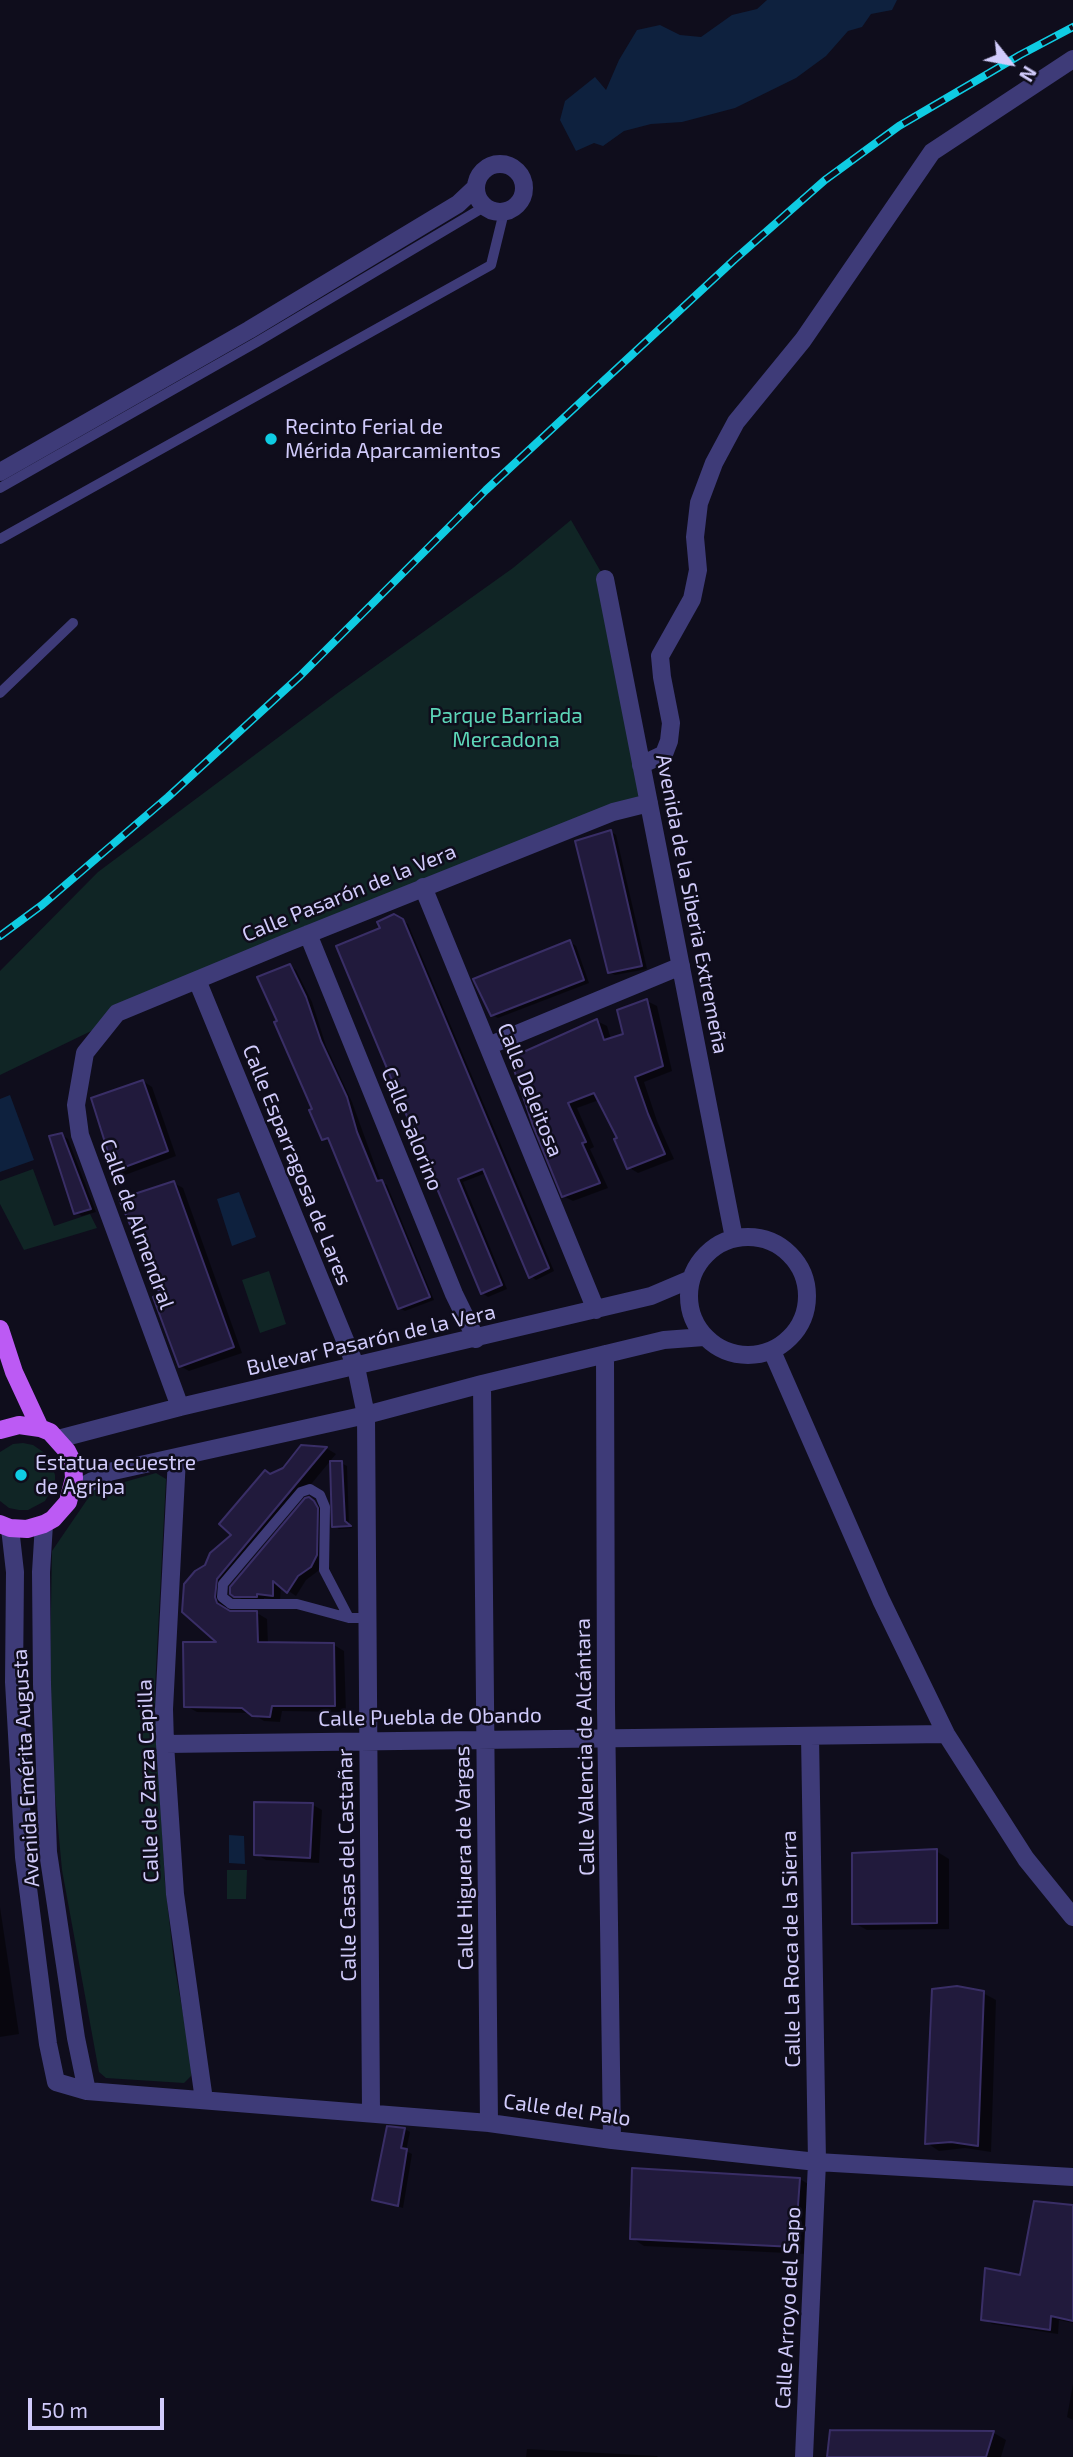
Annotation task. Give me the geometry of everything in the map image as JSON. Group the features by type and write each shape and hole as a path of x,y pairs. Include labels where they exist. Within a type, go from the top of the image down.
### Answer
{"main road":[{"path":"0,1329 14,1372 40,1428"},
{"path":"0,1430 19,1425 40,1428 58,1440 67,1451 74,1478 72,1492 61,1511 44,1524 27,1529 5,1526"}],"street":[{"path":"641,765 664,754 669,741 671,723 660,656 692,599 698,570 695,537 699,503 714,463 736,422 803,340 932,152 1073,59"},
{"path":"503,163 516,169 523,180 524,190 521,201 514,208 493,212 484,207 477,198 475,188 479,175 489,165 503,163"},
{"path":"0,472 260,323 458,204 475,188"},
{"name":"Avenida de la Siberia Extremeña","path":"605,579 734,1238"},
{"name":"Calle Pasarón de la Vera","path":"85,1053 117,1013 423,887 614,812 649,803"},
{"name":"Calle Deleitosa","path":"423,887 596,1310"},
{"name":"Calle Salorino","path":"308,934 454,1294 476,1339"},
{"path":"488,1046 681,966"},
{"name":"Calle Esparragosa de Lares","path":"197,979 356,1367"},
{"name":"Calle de Almendral","path":"85,1053 76,1105 80,1135 180,1407"},
{"path":"755,1237 775,1243 792,1255 803,1272 807,1303 801,1323 789,1340 772,1351 751,1356 740,1356 721,1350 704,1337 693,1320 688,1299 691,1279 700,1261 715,1246 734,1238 755,1237"},
{"name":"Bulevar Pasarón de la Vera","path":"58,1440 180,1407 651,1297 691,1279"},
{"path":"72,1492 109,1472 366,1415 664,1340 704,1337"},
{"path":"772,1351 881,1600 946,1734 1026,1859 1073,1917"},
{"name":"Calle Valencia de Alcántara","path":"606,1354 612,2140"},
{"name":"Calle Casas del Castañar","path":"356,1367 366,1415 359,1618 369,1741 371,2112"},
{"name":"Calle Higuera de Vargas","path":"482,1384 489,2123"},
{"name":"Calle de Zarza Capilla","path":"177,1458 164,1709 175,1894 204,2100"},
{"name":"Avenida Emérita Augusta","path":"44,1524 41,1572 48,1852 76,2038 87,2091"},
{"name":"Avenida Emérita Augusta","path":"5,1526 15,1572 14,1682 24,1857 48,2044 56,2082"},
{"name":"Calle Puebla de Obando","path":"166,1744 946,1734"},
{"name":"Calle La Roca de la Sierra","path":"810,1736 817,2162"},
{"name":"Calle del Palo","path":"56,2082 87,2091 489,2123 612,2140 817,2162 1073,2177"},
{"name":"Calle Arroyo del Sapo","path":"804,2457 817,2162"}],"lane":[{"path":"0,488 257,342 484,207"},
{"path":"0,539 491,265 504,212"},
{"path":"0,693 73,623"},
{"path":"310,1489 320,1495 325,1507 324,1570 359,1618 296,1604 231,1604 222,1597 223,1584 301,1492 310,1489"}],"green space":[{"name":"Parque Barriada Mercadona","path":"571,520 605,579 649,803 197,980 0,1075 0,971 98,872 339,692 513,568"},
{"path":"33,1169 54,1226 90,1214 97,1228 24,1250 0,1204 0,1181"},
{"path":"269,1271 286,1324 260,1333 242,1280"},
{"path":"13,1444 33,1445 49,1456 55,1475 55,1484 45,1501 28,1510 9,1508 0,1501 0,1452"},
{"path":"156,1473 166,1479 155,1688 157,1743 165,1883 174,1963 192,2065 191,2076 184,2083 106,2078 99,2072 62,1870 53,1774 50,1666 52,1551 93,1491"},
{"path":"227,1870 247,1870 246,1899 227,1899"}],"water":[{"path":"767,0 897,0 892,10 871,14 862,27 848,31 826,56 796,78 735,108 682,122 651,124 624,131 603,146 594,143 576,151 560,120 565,101 595,77 606,90 619,60 637,30 660,25 680,35 701,37 732,15 757,9"},
{"path":"10,1095 34,1160 0,1172 0,1099"},
{"path":"239,1192 256,1237 232,1246 217,1199"},
{"path":"229,1835 244,1836 245,1864 229,1863"}],"building":[{"path":"611,830 642,966 608,973 575,841"},
{"path":"394,914 403,919 549,1268 529,1278 483,1169 458,1179 502,1285 481,1294 336,946 380,928 377,922"},
{"path":"570,940 584,980 491,1016 473,979"},
{"path":"290,964 347,1097 357,1132 377,1181 382,1180 430,1297 398,1309 328,1138 322,1140 309,1110 312,1109 257,977"},
{"path":"647,999 663,1066 635,1077 665,1154 627,1169 614,1139 617,1138 594,1093 568,1103 586,1142 582,1143 600,1183 562,1197 533,1126 510,1058 597,1019 604,1040 623,1034 617,1010"},
{"path":"143,1080 168,1151 114,1171 91,1098"},
{"path":"62,1133 91,1209 74,1214 49,1136"},
{"path":"174,1181 234,1347 179,1367 153,1297 160,1294 119,1199"},
{"path":"301,1445 327,1447 217,1579 215,1597 217,1603 230,1611 257,1611 258,1642 334,1643 335,1706 272,1706 270,1717 252,1716 242,1708 184,1707 183,1642 216,1642 182,1612 184,1584 195,1571 205,1565 210,1553 231,1535 219,1524 265,1470 270,1474 283,1468"},
{"path":"330,1461 342,1461 345,1521 351,1526 332,1527"},
{"path":"309,1497 318,1508 317,1555 311,1567 298,1576 287,1593 273,1581 273,1596 257,1594 257,1597 234,1597 230,1594 230,1587 305,1498"},
{"path":"254,1802 313,1803 310,1858 254,1855"},
{"path":"937,1849 937,1923 852,1924 852,1853"},
{"path":"957,1986 984,1991 978,2146 951,2142 925,2144 932,1989"},
{"path":"387,2126 405,2128 401,2148 407,2149 398,2206 372,2200"},
{"path":"632,2168 800,2178 795,2247 630,2239"},
{"path":"1034,2201 1073,2205 1073,2321 1051,2316 1050,2330 981,2320 985,2268 1020,2275"},
{"path":"830,2430 994,2431 986,2457 827,2457"}],"railway":[{"path":"0,936 42,905 168,797 300,676 486,490 734,260 825,180 899,126 1073,27"}],"place":[{"name":"Recinto Ferial de Mérida Aparcamientos","path":"271,439"},
{"name":"Estatua ecuestre de Agripa","path":"21,1475"}]}
